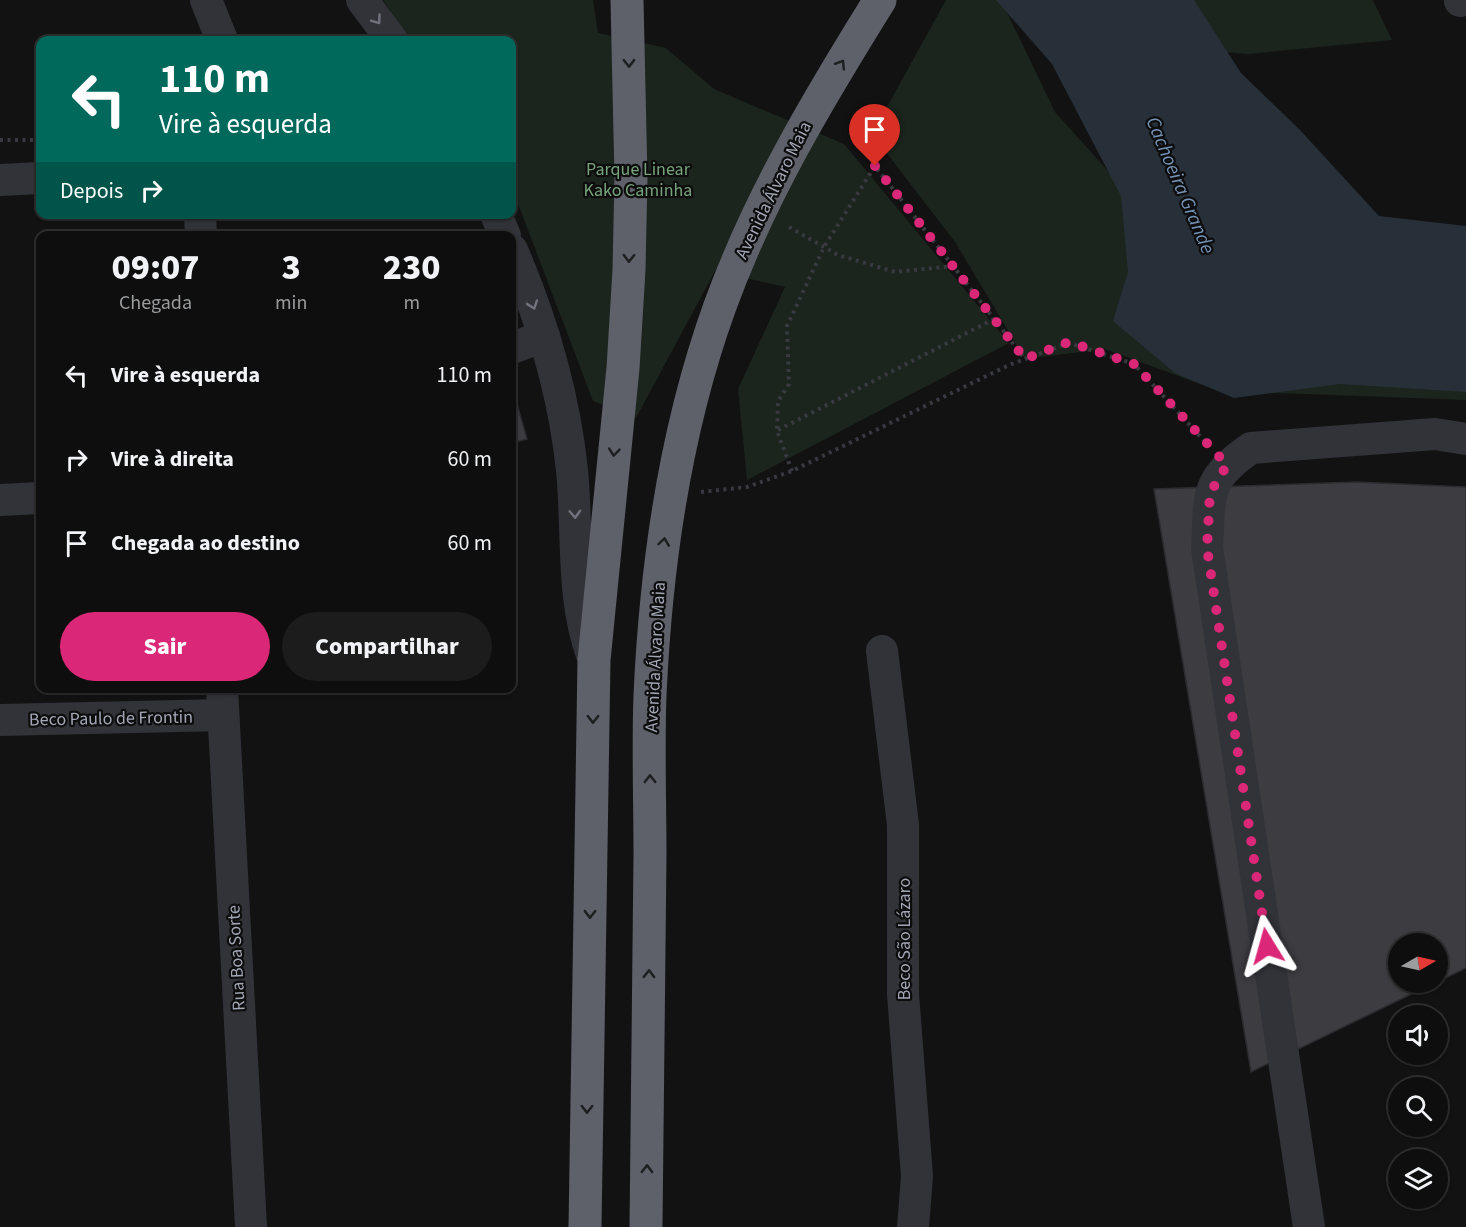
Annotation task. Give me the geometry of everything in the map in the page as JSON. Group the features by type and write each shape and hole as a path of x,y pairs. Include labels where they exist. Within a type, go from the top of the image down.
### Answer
{"highway":[{"name":"Avenida Álvaro Maia","path":"646,1227 650,698 656,604 670,496 687,416 720,307 758,213 810,113 880,0"},
{"path":"585,1227 594,660 623,368 629,270 631,178 627,2"}],"street":[{"path":"206,0 220,36"},
{"path":"362,0 389,36"},
{"path":"0,180 36,178"},
{"path":"516,265 544,336 560,394 572,469 581,608 585,635 594,660"},
{"path":"516,346 544,336"},
{"path":"1309,1227 1207,548 1210,493 1227,465 1251,448 1435,434 1466,439"},
{"path":"0,500 36,498"},
{"name":"Beco São Lázaro","path":"882,651 903,825 903,994 917,1176 913,1227"},
{"name":"Beco Paulo de Frontin","path":"0,720 222,702"},
{"name":"Rua Boa Sorte","path":"222,702 251,1227"}],"path":[{"path":"0,141 36,140"},
{"path":"792,471 777,431 778,401 789,384 788,327 824,247 875,166 1025,359"},
{"path":"789,227 838,255 895,272 953,266"},
{"path":"777,431 994,319"},
{"path":"670,496 747,487 792,471 1025,359 1069,342 1134,364 1227,465"}],"green space":[{"name":"Parque Linear Kako Caminha","path":"383,0 593,0 598,33 666,48 714,89 844,144 1009,343 747,480 738,389 785,287 715,271 636,418 593,401 516,199 516,36 407,36"},
{"path":"946,0 1001,0 1055,112 1207,281 1466,299 1466,400 1219,391 1105,349 1025,359 955,242 872,134"},
{"path":"1124,0 1373,0 1392,40 1248,54 1160,47"}],"water":[{"name":"Cachoeira Grande","path":"996,0 1194,0 1241,73 1300,130 1379,216 1466,226 1466,392 1340,384 1234,398 1175,373 1113,321 1128,272 1121,196 1052,64"}],"building":[{"path":"516,401 527,439 516,442"},
{"path":"1357,482 1466,487 1466,968 1448,977 1448,933 1388,933 1388,993 1413,993 1251,1072 1154,489"}],"route":[{"path":"875,166 1025,359 1069,342 1134,364 1227,465 1210,493 1207,548 1267,946"}]}
